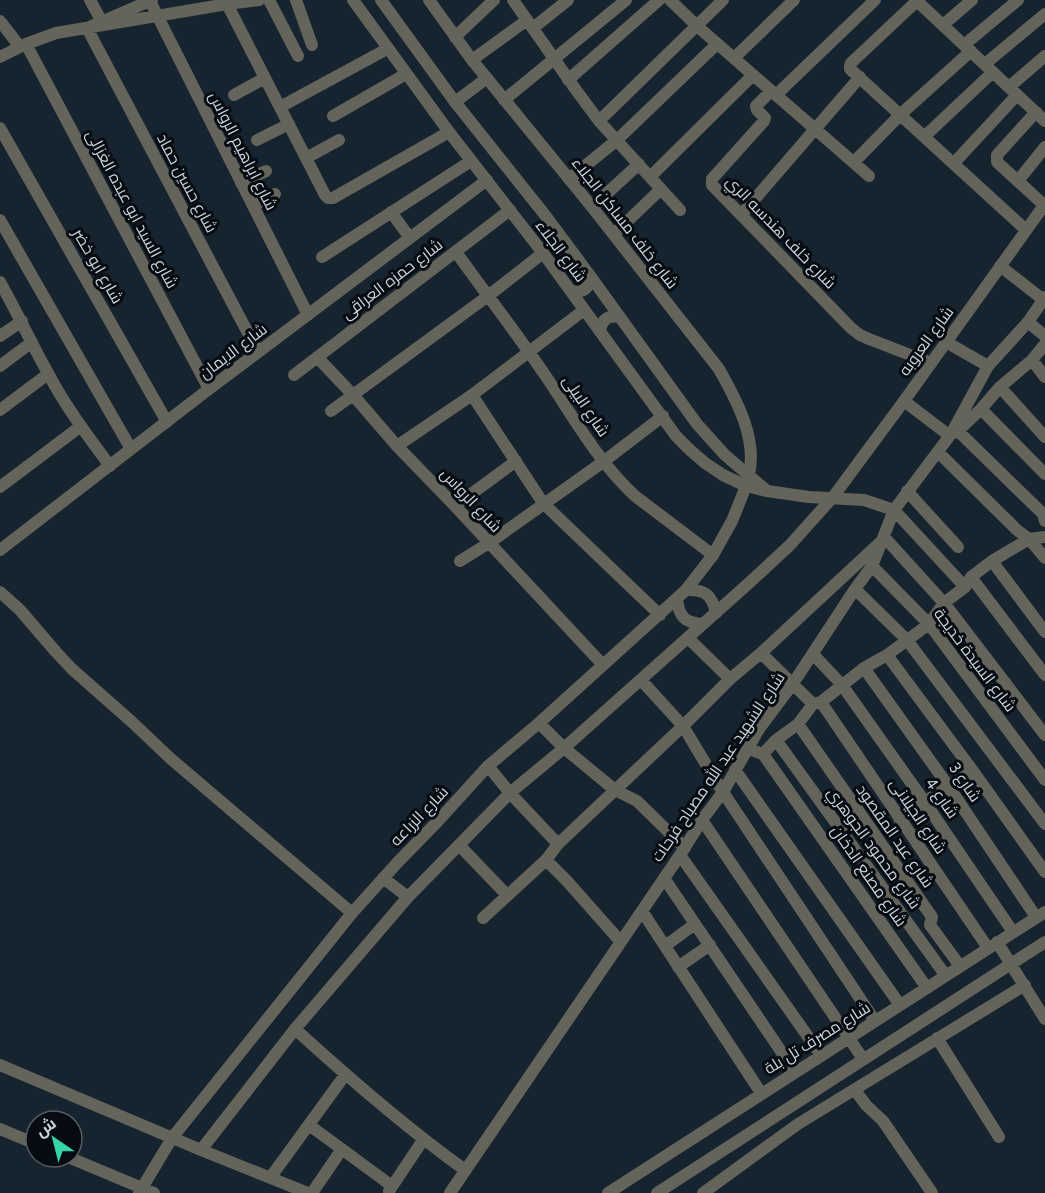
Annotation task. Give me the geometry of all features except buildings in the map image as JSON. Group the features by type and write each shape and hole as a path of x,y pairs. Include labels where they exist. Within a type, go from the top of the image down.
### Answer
{"street":[{"path":"90,0 102,22"},
{"path":"0,57 23,45 56,33 226,2 259,0"},
{"path":"269,0 297,56"},
{"path":"296,0 312,45"},
{"name":"شارع الجلاء","path":"353,0 449,132 543,253 676,436 723,476 748,480"},
{"name":"شارع الجلاء","path":"381,0 455,102 545,215 697,424 748,480 767,491 809,497 864,500 894,510"},
{"name":"شارع خلف مساكن الجلاء","path":"429,0 472,60 614,234 719,369 741,412 749,442 751,462 748,480"},
{"path":"455,37 494,0"},
{"path":"513,0 599,121 680,210"},
{"path":"472,60 568,0"},
{"path":"504,100 627,0"},
{"path":"568,80 659,0"},
{"path":"670,0 717,44 869,176"},
{"path":"599,121 723,0"},
{"path":"734,58 794,0"},
{"path":"773,93 875,0"},
{"path":"943,25 972,0"},
{"path":"854,162 1018,0"},
{"path":"87,28 151,1"},
{"name":"شارع ابراهيم الرواس","path":"151,1 308,315"},
{"path":"226,2 328,198 333,198 449,132"},
{"path":"1026,230 850,69 851,63 921,2 1041,117 996,158 997,162 1045,205"},
{"path":"925,136 989,68 1045,14"},
{"name":"شارع السيد ابو عبده الغزالى","path":"0,21 23,45 209,389"},
{"name":"شارع حسين حماد","path":"87,28 258,352"},
{"path":"569,179 617,140 717,44"},
{"path":"280,107 387,49"},
{"path":"954,164 1013,91 1045,56"},
{"path":"333,116 406,74"},
{"path":"650,177 753,75"},
{"path":"741,215 860,77"},
{"path":"234,95 265,78"},
{"path":"455,102 487,78"},
{"name":"شارع خلف هندسه الري","path":"773,93 756,107 765,118 764,121 712,179 713,188 851,328 860,335 931,363"},
{"path":"257,140 289,124"},
{"name":"شارع ابو خضر","path":"0,128 167,422"},
{"path":"306,158 339,140"},
{"path":"1018,181 1045,147"},
{"path":"322,257 471,160"},
{"path":"592,207 639,164"},
{"path":"241,183 266,171"},
{"name":"شارع الايمان","path":"0,550 487,180"},
{"path":"614,234 661,189"},
{"path":"253,206 275,194"},
{"name":"شارع العروبه","path":"833,497 1045,205"},
{"name":"شارع حمزه العراقى","path":"294,375 510,210"},
{"path":"391,212 410,238"},
{"path":"0,220 131,449"},
{"name":"شارع البيلى","path":"456,252 529,351 603,462 635,496 713,555"},
{"path":"331,411 543,253"},
{"path":"955,433 988,366 1028,322 1044,300 1000,266"},
{"path":"571,291 585,290 590,284 591,277"},
{"path":"0,282 3,297 22,321 48,374 110,466"},
{"path":"397,446 472,395 584,310"},
{"path":"600,331 601,324 606,318 613,315 620,316"},
{"path":"0,336 22,321"},
{"path":"1028,322 1045,336"},
{"path":"0,366 32,342"},
{"path":"946,342 988,366"},
{"name":"شارع الشهيد عبد الله مصباح فرحات","path":"450,1193 620,941 683,852 702,820 723,792 759,729 792,685 872,566 885,538 894,510 907,491 955,433 981,409 1000,387 1032,360 1045,344"},
{"name":"شارع الرواس","path":"317,357 397,446 603,665"},
{"path":"1032,360 1045,377"},
{"path":"0,410 48,374"},
{"path":"1000,387 1045,436"},
{"path":"472,395 543,503 660,615"},
{"path":"904,401 946,433 955,433 1043,514 1045,521"},
{"path":"981,409 1045,474"},
{"path":"460,561 603,462 663,416"},
{"path":"0,487 81,426"},
{"path":"938,452 1029,539 1045,558"},
{"path":"454,506 516,461"},
{"name":"شارع الزراعه","path":"141,1190 172,1137 352,913 383,878 488,766 682,594 713,555 732,521 748,480"},
{"path":"907,491 958,547"},
{"path":"201,1150 295,1029 408,897 510,793 716,613 790,545 833,497"},
{"path":"894,510 968,582 1045,675"},
{"path":"749,749 763,754 776,740 798,724 817,703 929,624 944,603 992,561 1029,539 1045,537"},
{"path":"483,918 546,860 558,844 730,679 885,538 944,603 1045,735"},
{"path":"992,561 1045,632"},
{"name":"شارع السيدة خديجة","path":"872,566 929,624 1045,780"},
{"path":"703,624 692,623 683,618 678,609 682,594 697,589 706,594 713,602 716,613"},
{"path":"855,589 908,640 1045,824"},
{"path":"0,592 20,610 72,669 171,759 352,913"},
{"path":"688,638 730,679"},
{"name":"شارع الجيلانى","path":"761,653 792,685 817,703 993,945 1011,964 1045,1019"},
{"name":"شارع 4","path":"813,654 842,685 1013,932"},
{"path":"887,655 1045,872"},
{"name":"شارع 3","path":"864,668 1041,914"},
{"path":"641,680 683,726 723,792 875,1021"},
{"path":"538,723 615,790 637,801 683,852 821,1055"},
{"name":"شارع عبد المقصود","path":"798,724 932,917 930,925 960,966"},
{"name":"شارع محمود الجوهري","path":"776,740 946,976"},
{"name":"شارع مصنع الدخان","path":"763,754 927,988"},
{"path":"488,766 558,844"},
{"path":"735,770 900,1005"},
{"path":"899,818 973,771"},
{"path":"702,820 863,1059"},
{"path":"459,845 507,895"},
{"path":"546,860 620,941"},
{"path":"383,878 408,897"},
{"path":"664,878 795,1071"},
{"path":"642,911 761,1093"},
{"name":"شارع مصرف تل بلة","path":"608,1193 1041,914"},
{"path":"665,946 695,924"},
{"path":"657,1193 1045,942"},
{"path":"678,967 710,945"},
{"path":"703,1193 798,1124 1025,986"},
{"path":"295,1029 345,1075 423,1140 465,1170"},
{"path":"938,1038 999,1137"},
{"path":"0,1065 201,1150 310,1193 342,1149"},
{"path":"270,1178 345,1075"},
{"path":"855,1090 866,1105 883,1121 932,1193"},
{"path":"309,1125 342,1149 390,1190 423,1140"},
{"path":"0,1129 24,1139"},
{"path":"84,1164 141,1190 154,1193"}]}
